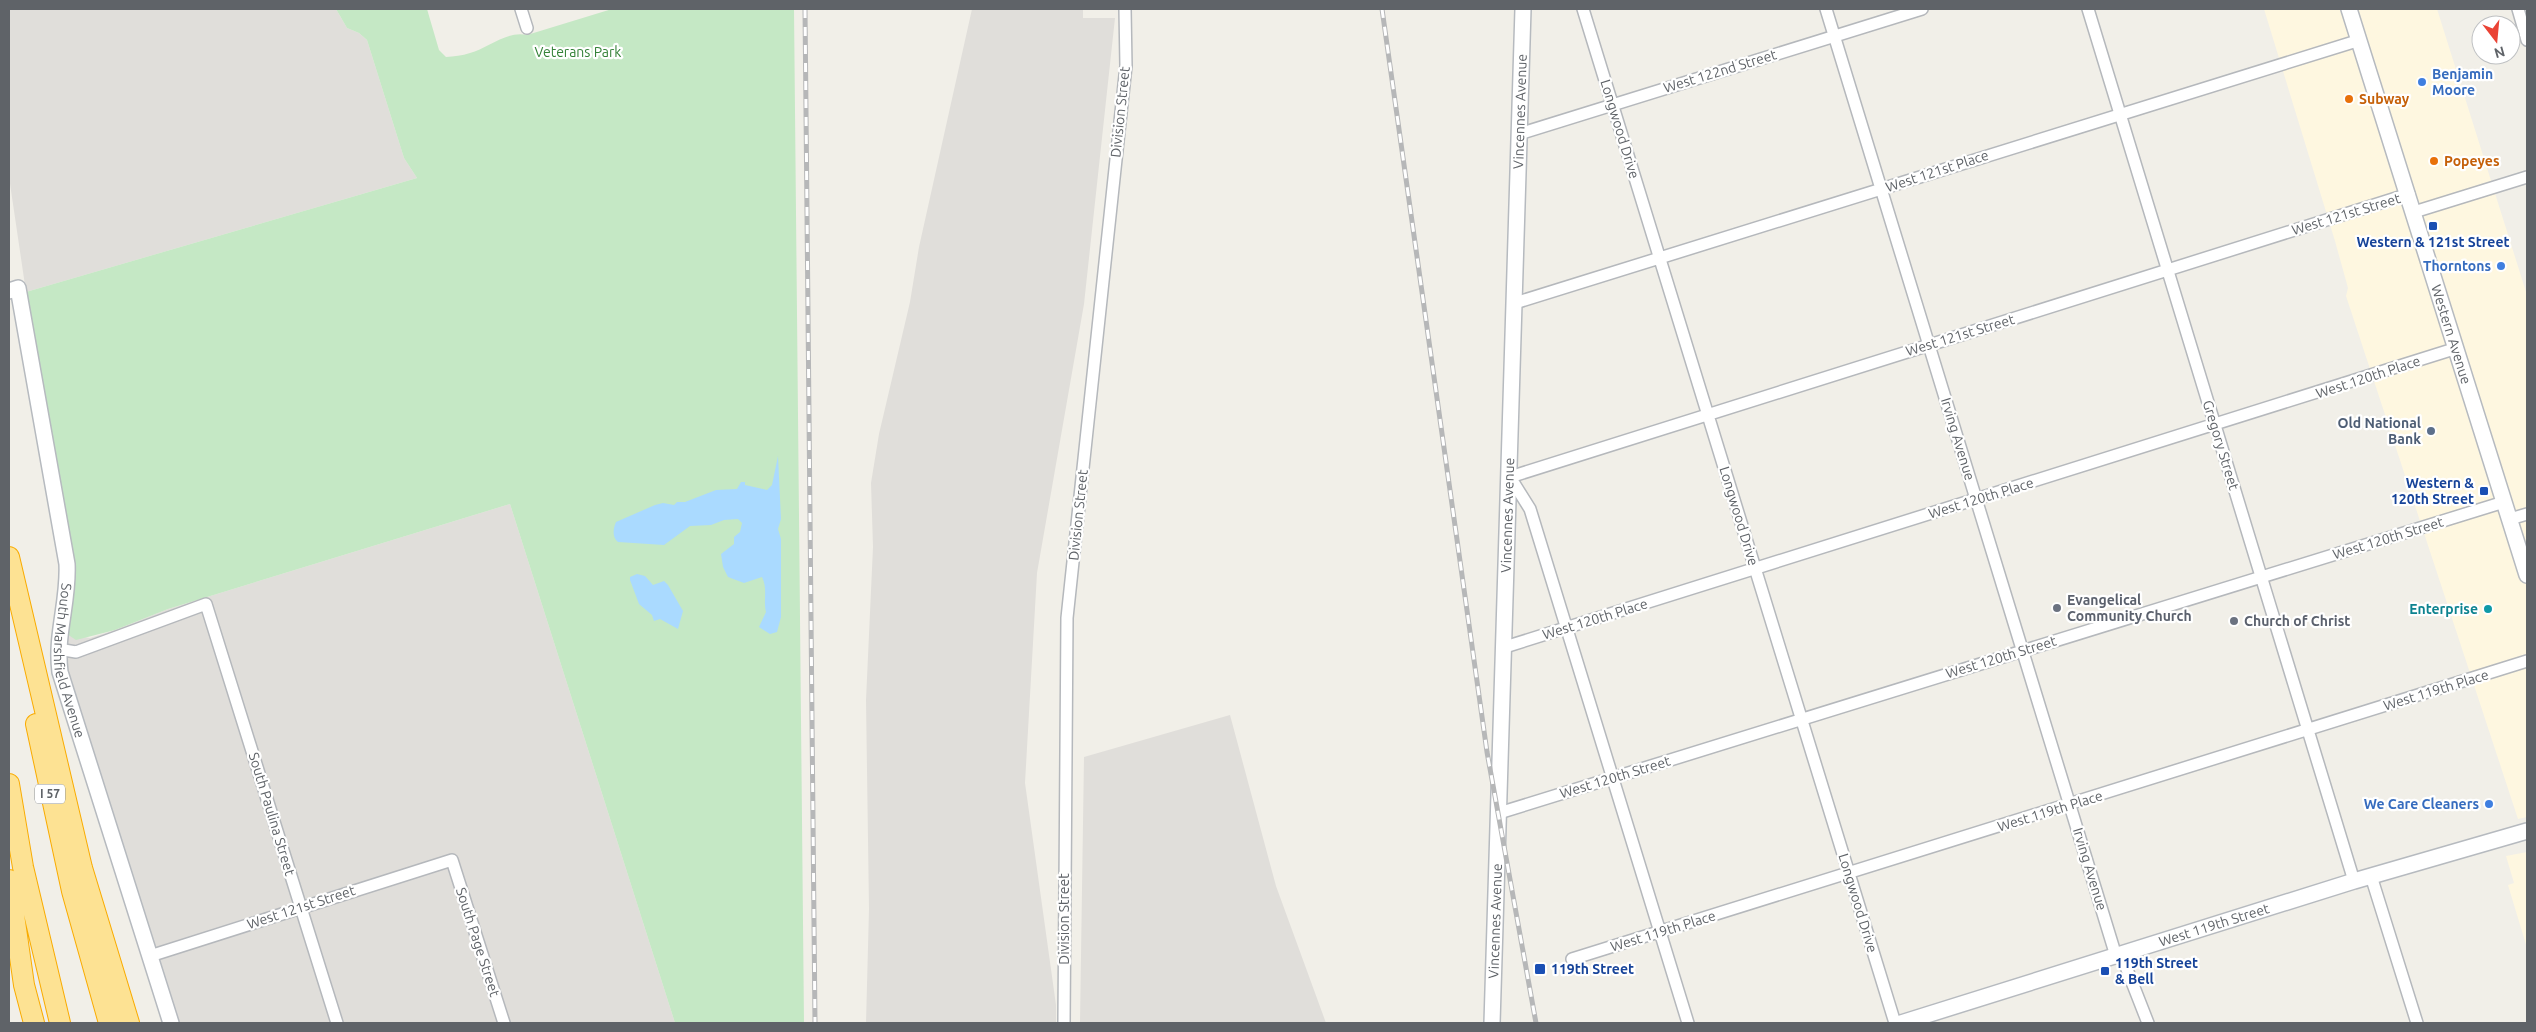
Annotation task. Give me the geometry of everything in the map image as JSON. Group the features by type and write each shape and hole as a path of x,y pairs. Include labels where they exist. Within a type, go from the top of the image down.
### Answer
{"highway":[{"name":"I 57","path":"9,559 40,748 61,845 110,1023"},
{"path":"9,559 82,868 129,1023"},
{"path":"9,794 23,867 60,1023"},
{"path":"9,880 24,985 34,1023"}],"main road":[{"name":"Vincennes Avenue","path":"1492,1023 1505,647 1523,9"},
{"name":"Western Avenue","path":"2350,9 2527,575"},
{"name":"South Marshfield Avenue","path":"13,289 67,564 66,600 58,650 60,672 171,1023"},
{"name":"West 119th Street","path":"1908,1022 2354,881 2527,831"}],"street":[{"path":"521,9 527,28"},
{"name":"Division Street","path":"1064,1023 1063,929 1067,618 1126,66 1125,9"},
{"name":"Longwood Drive","path":"1583,9 1895,1023"},
{"name":"Irving Avenue","path":"1826,9 2070,804 2119,955 2148,1023"},
{"name":"West 122nd Street","path":"1519,134 1922,9"},
{"name":"Gregory Street","path":"2088,9 2354,881"},
{"path":"2518,9 2527,40"},
{"name":"West 121st Place","path":"1515,303 2360,40"},
{"name":"West 121st Street","path":"2414,212 2527,177"},
{"name":"West 121st Street","path":"1510,476 2409,194"},
{"name":"West 120th Place","path":"1505,647 2215,426 2457,348"},
{"path":"1510,476 1530,509 1688,1023"},
{"name":"West 120th Street","path":"1499,813 2504,502"},
{"path":"2510,519 2527,514"},
{"name":"South Paulina Street","path":"58,650 76,652 206,604 337,1023"},
{"name":"West 119th Place","path":"1572,959 2527,661"},
{"name":"West 121st Street","path":"150,956 452,860"},
{"name":"South Page Street","path":"452,860 504,1023"},
{"path":"2371,876 2418,1023"}],"shaded area":[{"path":"9,9 336,9 347,28 359,33 367,40 404,158 417,178 26,292 9,177"},
{"path":"972,9 1083,9 1083,18 1115,18 1084,304 1037,573 1025,783 1056,1005 1056,1023 866,1023 869,909 866,700 873,547 871,483 879,434 910,302 919,247"},
{"path":"2264,9 2437,9 2527,295 2527,817 2518,819 2346,296 2348,288 2335,241"},
{"path":"510,504 675,1023 177,1023 68,674 67,634 90,638 168,609"},
{"path":"1230,715 1276,886 1326,1023 1080,1023 1084,757"},
{"path":"2527,852 2527,948 2508,885 2514,883 2506,856"}],"green space":[{"name":"Veterans Park","path":"336,9 427,9 439,50 446,57 467,54 505,37 520,34 527,35 612,9 794,9 804,1023 675,1023 510,504 168,609 115,630 76,640 67,634 75,587 75,565 26,292 417,178 404,158 367,40 359,33 347,28"}],"water":[{"path":"778,456 781,519 778,529 781,539 781,617 777,632 770,634 759,627 766,612 765,586 762,577 744,583 728,577 723,567 721,554 734,544 734,537 740,532 742,523 738,519 724,520 711,525 690,526 664,545 618,542 615,538 616,522 655,505 663,503 674,505 677,502 685,502 716,490 737,489 741,482 745,482 745,485 767,490 772,485"},
{"path":"637,574 645,576 653,585 664,581 668,585 683,611 678,629 660,619 654,621 652,615 639,604 630,580 630,577"}],"railway":[{"path":"805,9 815,1023"},
{"path":"1382,9 1487,752 1536,1023"}],"place":[{"name":"Benjamin Moore","path":"2422,82"},
{"name":"Subway","path":"2349,99"},
{"name":"Popeyes","path":"2434,161"},
{"name":"Western & 121st Street","path":"2433,226"},
{"name":"Thorntons","path":"2501,266"},
{"name":"Old National Bank","path":"2431,431"},
{"name":"Western & 120th Street","path":"2484,491"},
{"name":"Evangelical Community Church","path":"2057,608"},
{"name":"Enterprise","path":"2488,609"},
{"name":"Church of Christ","path":"2234,621"},
{"name":"We Care Cleaners","path":"2489,804"},
{"name":"119th Street","path":"1540,969"},
{"name":"119th Street & Bell","path":"2105,971"}]}
